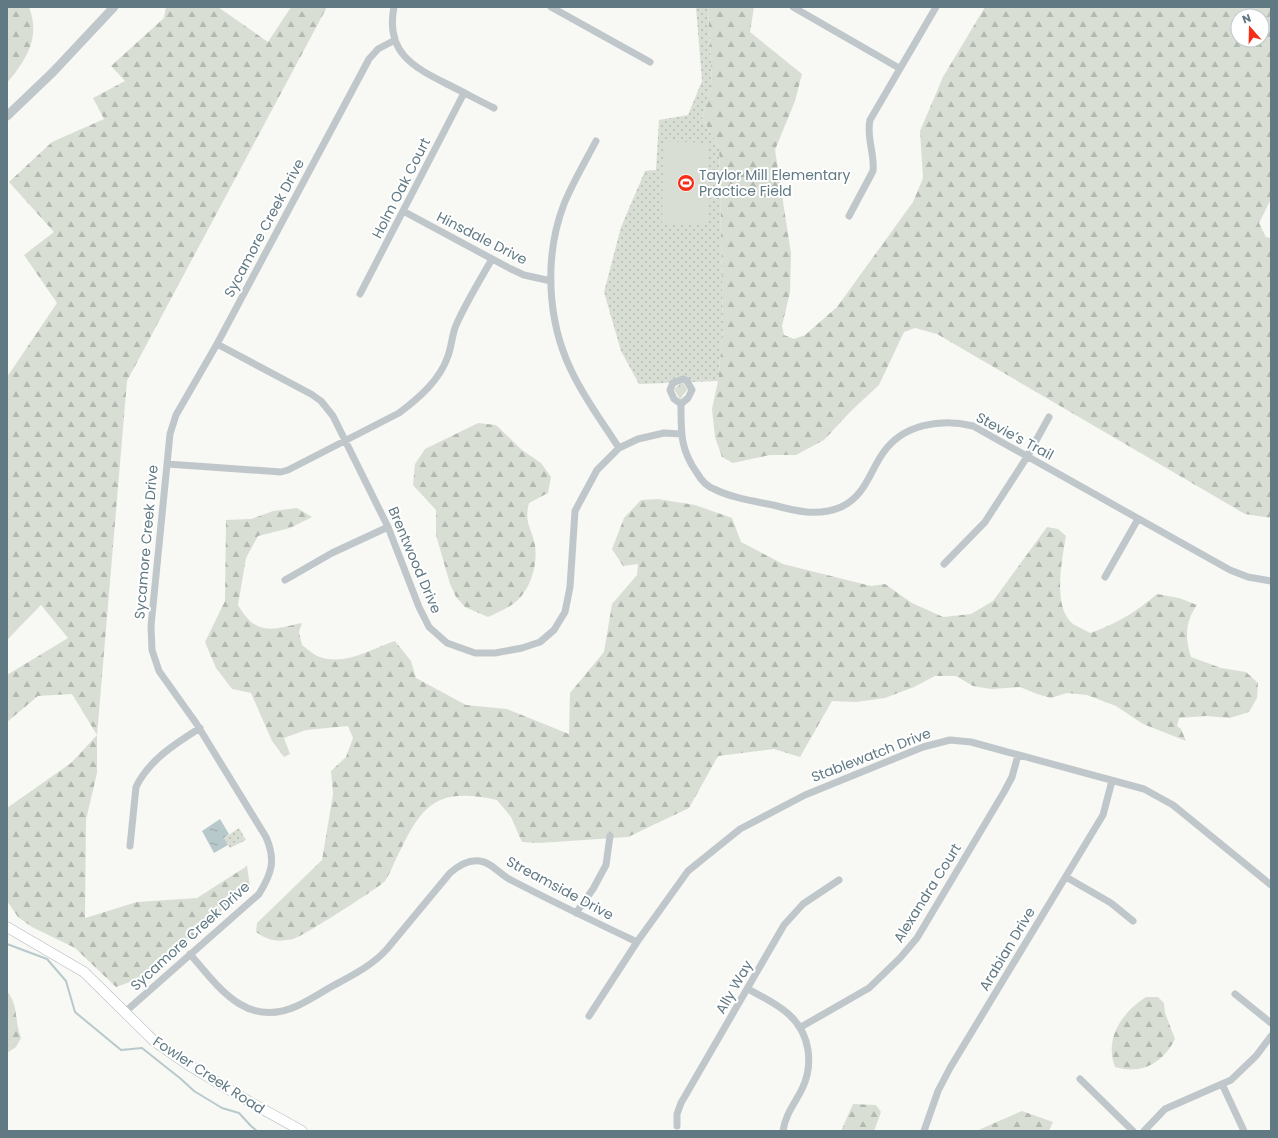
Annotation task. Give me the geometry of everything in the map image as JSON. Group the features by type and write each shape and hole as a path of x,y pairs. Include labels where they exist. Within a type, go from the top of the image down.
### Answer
{"main road":[{"name":"Fowler Creek Road","path":"7,927 84,972 154,1041 187,1064 248,1102 302,1131"}],"street":[{"path":"7,116 53,72 114,7"},
{"path":"394,7 392,24 395,40 409,62 415,67 494,108"},
{"path":"551,7 650,62"},
{"path":"793,7 899,68"},
{"path":"849,216 873,171 874,164 869,132 870,120 936,7"},
{"name":"Sycamore Creek Drive","path":"125,1012 259,894 268,879 272,856 266,837 200,728 159,671 152,650 152,626 170,434 176,415 217,344 368,59 378,49 395,40"},
{"name":"Holm Oak Court","path":"360,294 464,93"},
{"path":"596,141 564,205 556,232 551,281 556,329 570,370 579,387 619,448"},
{"name":"Hinsdale Drive","path":"403,211 524,275 551,281"},
{"path":"167,464 281,472 288,470 399,413 414,402 434,381 448,356 456,324 492,259"},
{"name":"Brentwood Drive","path":"217,344 321,401 333,416 388,527 419,607 429,627 447,643 475,653 495,653 522,648 540,642 554,630 565,612 570,587 575,511 597,470 619,448 638,439 664,433 681,434"},
{"name":"Stevie’s Trail","path":"681,404 681,434 688,460 702,480 713,489 729,495 809,512 834,509 855,498 866,485 883,453 906,433 925,425 950,422 973,426 1230,570 1248,577 1271,581"},
{"path":"944,564 985,522 1027,457 1048,417"},
{"path":"1105,578 1138,519"},
{"path":"285,580 332,553 388,527"},
{"path":"130,846 136,787 139,780 155,760 169,748 200,728"},
{"name":"Stablewatch Drive","path":"589,1016 637,942 688,872 740,829 805,795 923,747 950,740 971,742 1144,789 1173,805 1271,885"},
{"name":"Alexandra Court","path":"801,1027 869,988 900,958 917,938 1004,792 1012,777 1018,755"},
{"name":"Arabian Drive","path":"924,1131 938,1091 950,1068 1103,815 1112,781"},
{"path":"576,913 593,889 606,865 610,836"},
{"name":"Streamside Drive","path":"190,954 223,991 238,1004 257,1011 274,1012 301,1004 375,961 387,950 450,872 466,862 475,861 488,863 509,879 637,942"},
{"path":"1066,877 1111,903 1133,921"},
{"name":"Ally Way","path":"677,1126 677,1114 681,1103 784,925 816,894 839,880"},
{"path":"748,989 776,1004 790,1015 801,1027 807,1044 809,1058 808,1074 802,1089 788,1113 783,1131"},
{"path":"1235,994 1271,1023"},
{"path":"1144,1131 1165,1109 1222,1084 1244,1070 1271,1036"},
{"path":"1080,1079 1133,1131"},
{"path":"1222,1084 1244,1131"}],"green space":[{"path":"7,7 29,7 33,29 30,48 20,66 7,83"},
{"path":"166,7 218,7 268,42 291,7 327,7 127,381 97,735 72,694 38,696 7,722 7,675 68,638 41,605 7,640 7,377 57,303 24,255 54,232 9,182 52,142 104,119 93,98 125,81 111,66 164,18"},
{"path":"696,7 708,7 712,84 702,118 719,147 723,327 718,381 639,384 621,351 604,292 621,227 645,171 656,170 659,120 688,115 702,81"},
{"path":"708,7 754,7 750,32 802,74 795,101 775,150 791,253 790,292 782,326 784,335 794,339 805,335 837,307 913,202 923,178 920,131 943,77 985,7 1271,7 1271,199 1259,223 1266,237 1271,238 1271,518 1245,514 937,334 915,328 904,332 879,385 851,411 824,440 796,455 770,455 733,463 722,457 715,437 712,409 718,381 723,327 719,147 702,118 712,84"},
{"name":"Taylor Mill Elementary Practice Field","path":"663,141 709,143 708,224 662,224"},
{"path":"682,383 685,385 687,390 680,399 674,389"},
{"path":"478,423 496,425 522,450 541,463 551,477 548,493 529,503 527,515 536,553 532,578 519,599 513,604 488,617 465,607 456,597 450,584 436,535 436,510 413,485 415,464 425,449"},
{"path":"658,499 695,505 732,518 741,542 783,564 871,586 885,584 912,603 943,617 971,614 993,601 1047,527 1058,529 1066,536 1062,557 1060,583 1062,606 1073,624 1090,633 1125,617 1157,594 1179,598 1197,605 1190,617 1187,630 1191,657 1221,668 1246,672 1258,683 1257,698 1249,712 1230,718 1206,716 1179,718 1177,726 1181,729 1186,741 1143,724 1116,706 1087,695 1067,693 1051,698 1020,687 991,689 973,686 956,676 935,676 914,687 885,698 856,702 832,701 800,757 774,749 718,756 689,808 628,837 539,843 522,842 511,817 497,800 461,796 436,802 417,820 389,874 385,881 380,885 325,921 293,939 273,940 256,932 257,923 322,860 333,794 331,771 346,757 353,738 348,726 306,730 284,738 290,754 284,757 272,741 251,693 232,689 216,668 205,642 225,601 226,520 251,519 273,511 297,508 312,517 290,528 258,536 246,558 238,605 251,622 258,626 272,629 302,623 299,632 302,645 317,656 327,659 357,656 395,641 411,661 416,678 466,705 507,709 569,734 570,693 604,652 612,604 637,575 638,564 623,566 612,549 624,518 641,500"},
{"path":"97,735 97,773 86,820 85,918 137,902 197,898 247,866 250,886 147,976 116,987 75,948 32,927 18,917 7,901 7,808 71,763"},
{"path":"239,828 246,840 230,848 224,838"},
{"path":"7,991 15,1008 21,1038 16,1047 7,1053"},
{"path":"1146,997 1158,997 1164,1003 1165,1013 1175,1039 1164,1055 1151,1065 1134,1069 1115,1067 1112,1057 1112,1046 1117,1027 1129,1010"},
{"path":"853,1104 876,1105 881,1112 874,1131 841,1131"},
{"path":"1022,1111 1053,1122 1049,1131 976,1131"}],"water":[{"path":"220,819 229,834 224,838 228,845 214,853 202,831"}],"waterway":[{"path":"7,944 47,959 66,981 75,1012 121,1050 142,1048 194,1091 222,1108 239,1113 257,1131"}],"place":[{"name":"Taylor Mill Elementary Practice Field","path":"686,183"}]}
